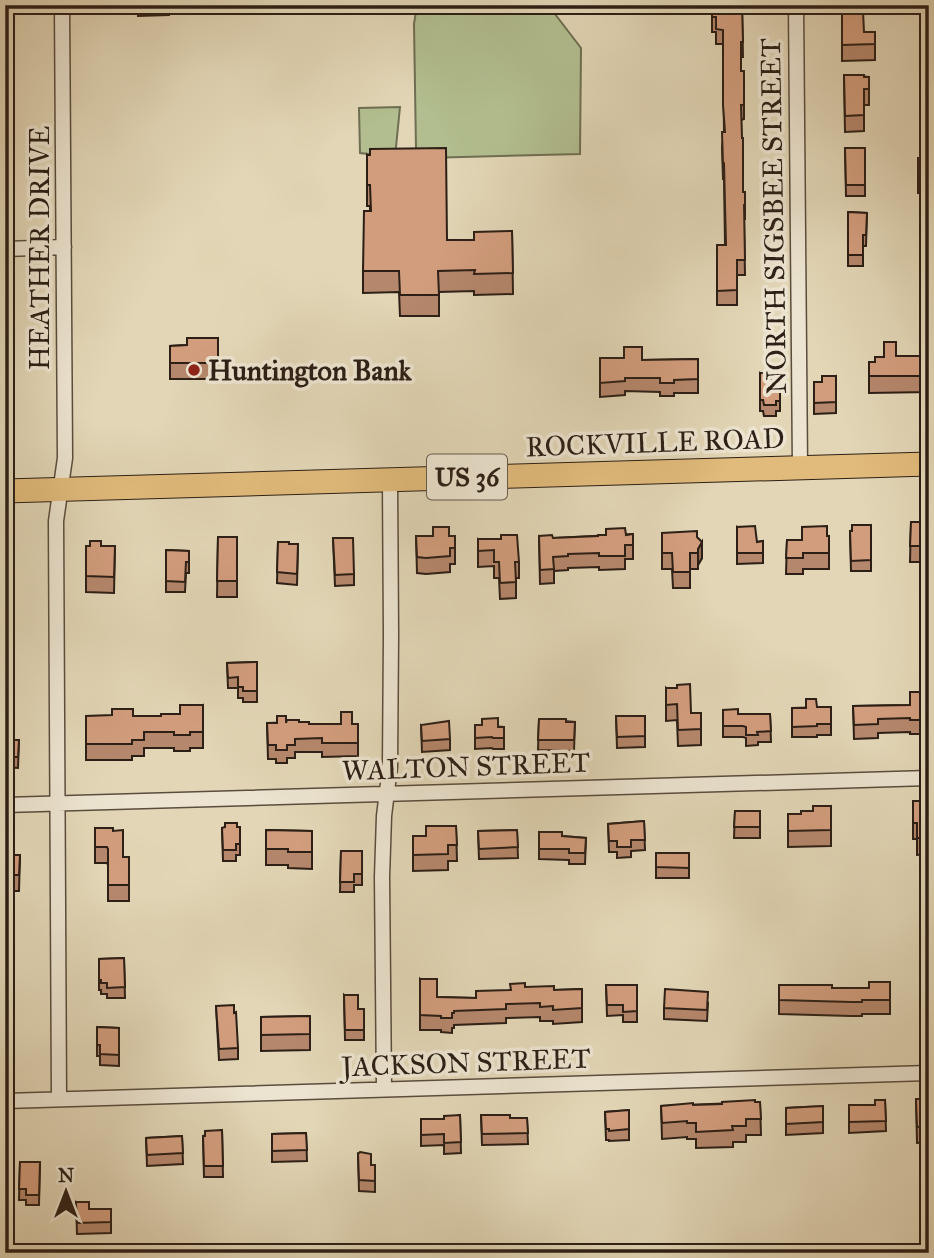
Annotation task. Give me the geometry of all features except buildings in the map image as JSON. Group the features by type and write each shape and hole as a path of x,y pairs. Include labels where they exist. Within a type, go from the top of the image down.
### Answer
{"main road":[{"name":"ROCKVILLE ROAD","path":"5,491 929,464"}],"street":[{"name":"HEATHER DRIVE","path":"59,1099 56,521 65,458 62,5"},
{"name":"NORTH SIGSBEE STREET","path":"796,5 800,468"},
{"path":"5,249 64,247"},
{"path":"384,1089 382,877 386,793 390,768 390,479"},
{"name":"WALTON STREET","path":"5,805 929,778"},
{"name":"JACKSON STREET","path":"5,1101 929,1073"}],"green space":[{"path":"417,5 548,5 581,48 580,154 424,158 416,149 414,24"},
{"path":"400,107 395,157 360,153 359,108"}],"place":[{"name":"Huntington Bank","path":"194,370"}]}
